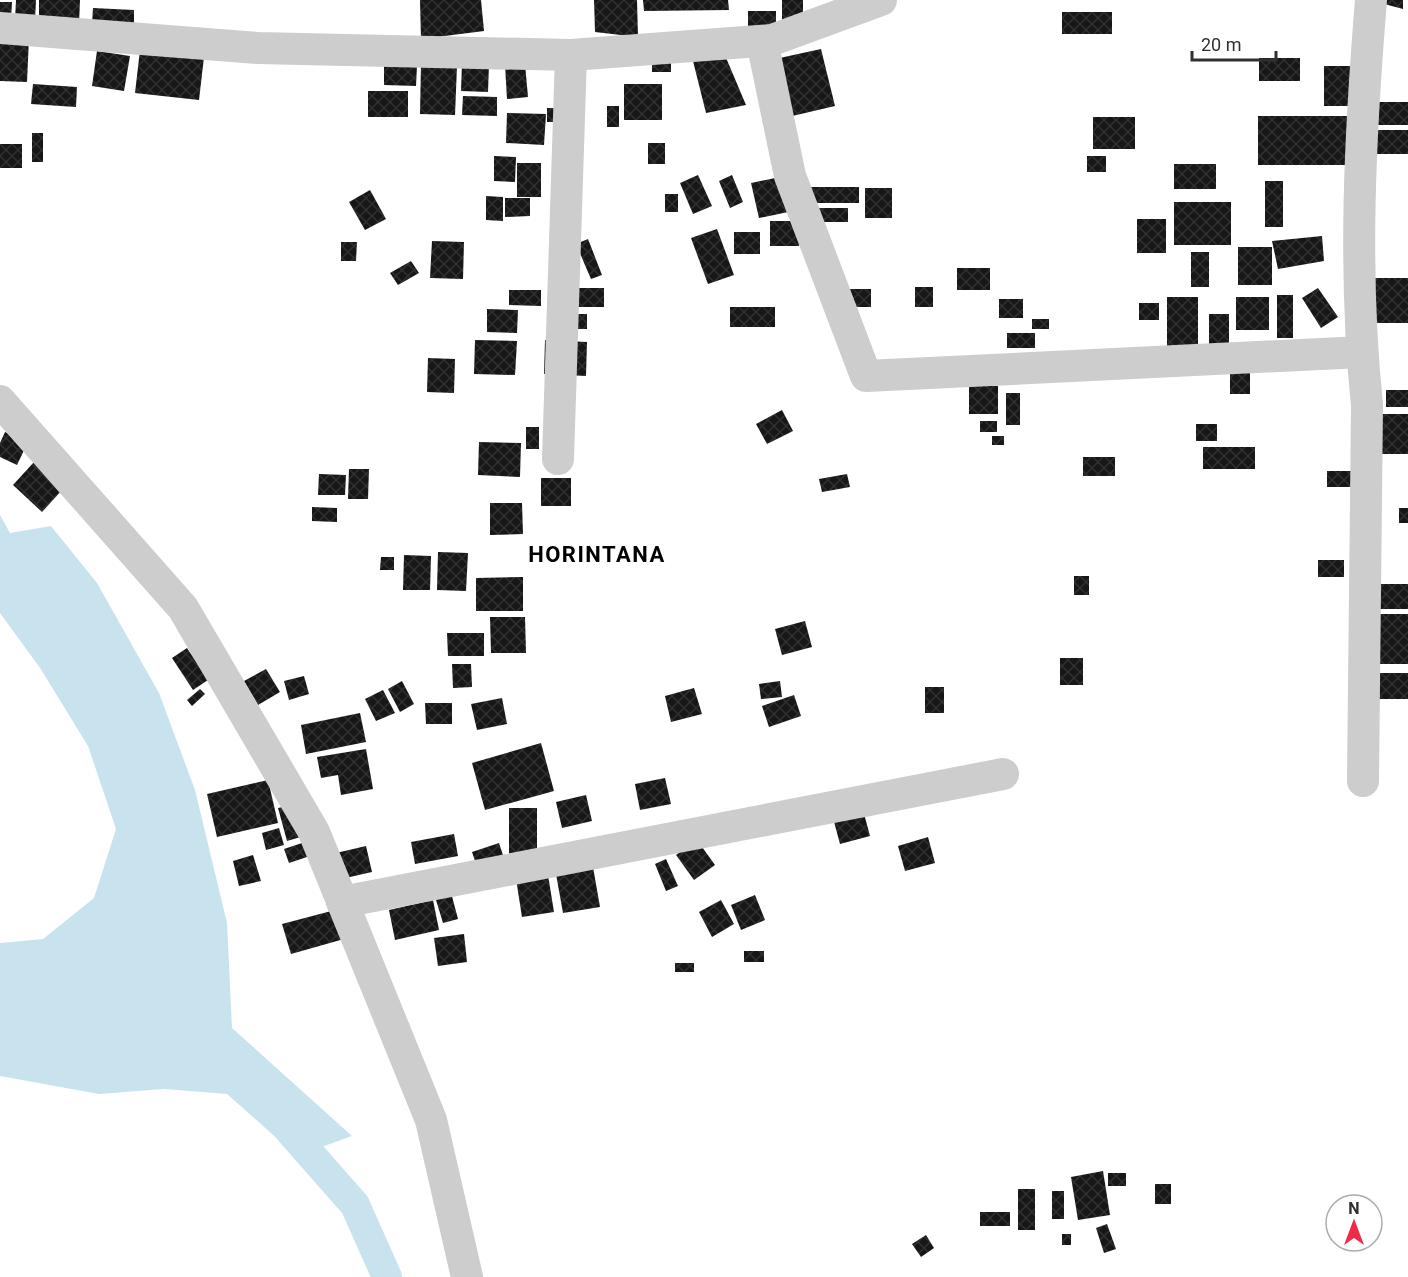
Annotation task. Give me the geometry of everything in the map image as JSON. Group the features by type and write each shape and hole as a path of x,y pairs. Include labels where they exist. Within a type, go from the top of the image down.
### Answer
{"street":[{"path":"0,28 258,48 571,55 772,40 881,0"},
{"path":"1362,781 1367,405 1359,277 1362,105 1371,0"},
{"path":"762,41 790,176 866,376 1362,352"},
{"path":"558,459 571,55"},
{"path":"0,401 183,608 314,832 431,1120 467,1277"},
{"path":"342,902 1003,774"}],"water":[{"path":"0,515 10,533 51,526 97,583 159,693 195,790 227,923 232,1028 352,1136 297,1156 227,1094 164,1089 99,1094 0,1076 0,943 43,939 94,898 116,829 88,746 40,668 0,613"}],"building":[{"path":"16,0 36,0 35,20 15,20"},
{"path":"39,0 80,0 79,24 39,23"},
{"path":"420,0 481,0 484,31 421,39"},
{"path":"594,0 637,0 638,37 595,32"},
{"path":"643,0 728,0 729,10 644,11"},
{"path":"782,0 803,0 803,20 782,20"},
{"path":"1373,0 1403,0 1403,9 1373,1"},
{"path":"0,2 12,2 11,20 0,19"},
{"path":"93,8 134,10 134,25 92,24"},
{"path":"748,11 776,11 776,30 748,30"},
{"path":"1062,12 1112,12 1112,34 1062,34"},
{"path":"0,37 29,38 27,82 0,81"},
{"path":"821,49 835,106 788,117 775,59"},
{"path":"140,50 204,57 199,100 135,93"},
{"path":"97,51 130,56 124,91 92,86"},
{"path":"724,53 746,105 706,113 692,57"},
{"path":"652,58 671,58 671,72 652,72"},
{"path":"1259,58 1300,58 1300,81 1259,81"},
{"path":"462,63 489,64 488,92 461,91"},
{"path":"525,64 528,97 507,99 505,65"},
{"path":"384,65 417,66 416,86 384,85"},
{"path":"421,65 457,66 455,115 420,114"},
{"path":"1324,66 1357,66 1357,106 1324,106"},
{"path":"33,84 77,87 76,107 31,104"},
{"path":"624,84 662,84 662,120 624,120"},
{"path":"368,91 408,91 408,117 368,117"},
{"path":"463,96 497,97 497,116 462,115"},
{"path":"1367,102 1408,102 1408,125 1367,125"},
{"path":"607,106 619,106 619,127 607,127"},
{"path":"547,108 566,108 566,122 547,122"},
{"path":"507,113 546,114 544,145 506,143"},
{"path":"1258,116 1351,116 1351,165 1258,165"},
{"path":"1093,117 1135,117 1135,149 1093,149"},
{"path":"1370,130 1408,130 1408,154 1370,154"},
{"path":"32,133 43,133 43,162 32,162"},
{"path":"648,143 665,143 665,164 648,164"},
{"path":"0,144 22,144 22,168 0,168"},
{"path":"494,156 516,157 515,182 494,181"},
{"path":"1087,156 1106,156 1106,172 1087,172"},
{"path":"517,163 541,163 541,197 517,197"},
{"path":"1174,164 1216,164 1216,189 1174,189"},
{"path":"698,175 712,206 693,214 680,183"},
{"path":"732,175 743,202 730,208 719,181"},
{"path":"785,176 793,211 759,218 751,183"},
{"path":"1265,181 1283,181 1283,227 1265,227"},
{"path":"807,187 859,187 859,203 807,203"},
{"path":"865,188 892,188 892,218 865,218"},
{"path":"370,190 386,219 365,230 349,202"},
{"path":"665,194 678,194 678,212 665,212"},
{"path":"486,196 503,197 503,221 486,220"},
{"path":"505,198 530,198 530,216 505,217"},
{"path":"1174,202 1231,202 1231,245 1174,245"},
{"path":"819,208 848,208 848,222 819,222"},
{"path":"1137,219 1166,219 1166,253 1137,253"},
{"path":"770,221 799,221 799,246 770,246"},
{"path":"717,229 734,275 708,284 691,238"},
{"path":"734,232 760,232 760,254 734,254"},
{"path":"1322,236 1324,261 1278,269 1272,241"},
{"path":"588,239 602,275 591,279 576,244"},
{"path":"432,241 464,242 463,279 430,278"},
{"path":"341,242 357,242 356,261 341,261"},
{"path":"1238,247 1272,247 1272,285 1238,285"},
{"path":"1191,252 1209,252 1209,287 1191,287"},
{"path":"411,261 419,273 398,285 390,273"},
{"path":"957,268 990,268 990,290 957,290"},
{"path":"1366,278 1408,278 1408,323 1366,323"},
{"path":"915,287 933,287 933,307 915,307"},
{"path":"555,288 604,288 604,307 555,307"},
{"path":"1318,288 1338,317 1321,328 1302,298"},
{"path":"850,289 871,289 871,307 850,307"},
{"path":"509,290 541,290 541,306 509,305"},
{"path":"1277,295 1293,295 1293,338 1277,338"},
{"path":"1167,297 1198,297 1198,347 1167,347"},
{"path":"1236,297 1269,297 1269,330 1236,330"},
{"path":"999,299 1023,299 1023,318 999,318"},
{"path":"1139,303 1159,303 1159,320 1139,320"},
{"path":"730,307 775,307 775,327 730,327"},
{"path":"487,309 518,310 517,333 487,332"},
{"path":"561,314 587,314 587,329 561,329"},
{"path":"1209,314 1229,314 1229,347 1209,347"},
{"path":"1032,319 1049,319 1049,329 1032,329"},
{"path":"1007,333 1035,333 1035,348 1007,348"},
{"path":"475,340 517,341 515,375 474,374"},
{"path":"545,340 587,342 586,376 544,374"},
{"path":"428,358 455,359 454,393 427,392"},
{"path":"1230,372 1250,372 1250,394 1230,394"},
{"path":"969,386 998,386 998,414 969,414"},
{"path":"1386,390 1408,390 1408,407 1386,407"},
{"path":"1006,393 1020,393 1020,425 1006,425"},
{"path":"782,410 793,431 767,444 756,424"},
{"path":"1380,414 1408,414 1408,454 1380,454"},
{"path":"980,421 997,421 997,432 980,432"},
{"path":"1196,424 1217,424 1217,441 1196,441"},
{"path":"526,427 539,427 539,449 526,449"},
{"path":"5,432 28,442 17,465 0,457 0,443"},
{"path":"992,436 1004,436 1004,445 992,445"},
{"path":"479,442 521,443 520,477 478,475"},
{"path":"1203,447 1255,447 1255,469 1203,469"},
{"path":"1083,457 1115,457 1115,476 1083,476"},
{"path":"34,462 63,489 42,512 13,485"},
{"path":"349,469 369,469 368,499 348,499"},
{"path":"1327,471 1356,471 1356,487 1327,487"},
{"path":"319,474 346,475 345,495 318,495"},
{"path":"847,474 850,487 822,492 819,479"},
{"path":"541,478 571,478 571,506 541,506"},
{"path":"490,503 522,503 523,534 490,535"},
{"path":"312,507 337,508 337,522 312,521"},
{"path":"1399,508 1408,508 1408,523 1399,523"},
{"path":"438,552 468,553 466,591 437,590"},
{"path":"404,555 431,556 430,590 403,590"},
{"path":"381,557 394,557 394,570 380,570"},
{"path":"1318,560 1344,560 1344,577 1318,577"},
{"path":"1074,576 1089,576 1089,595 1074,595"},
{"path":"523,577 523,611 476,611 476,578"},
{"path":"1372,584 1408,584 1408,609 1372,609"},
{"path":"1377,614 1408,614 1408,664 1377,664"},
{"path":"490,617 525,617 526,653 491,653"},
{"path":"805,621 812,647 782,655 775,629"},
{"path":"447,633 484,633 484,656 448,656"},
{"path":"187,648 208,680 193,690 172,658"},
{"path":"1060,658 1083,658 1083,685 1060,685"},
{"path":"452,664 471,664 472,687 453,688"},
{"path":"266,669 280,692 258,705 244,681"},
{"path":"1372,673 1408,673 1408,699 1372,699"},
{"path":"304,676 309,694 289,700 284,681"},
{"path":"402,681 414,704 400,712 388,689"},
{"path":"780,681 782,697 761,699 759,684"},
{"path":"925,687 944,687 944,713 925,713"},
{"path":"694,688 702,714 671,722 665,696"},
{"path":"200,689 205,694 192,706 187,700"},
{"path":"383,690 395,713 376,721 365,699"},
{"path":"794,695 801,716 769,727 762,706"},
{"path":"502,698 507,724 477,730 471,704"},
{"path":"425,703 452,703 452,724 426,724"},
{"path":"360,713 366,742 306,754 301,725"},
{"path":"541,743 554,791 485,810 472,763"},
{"path":"366,749 373,789 341,795 338,775 321,778 317,757"},
{"path":"665,778 671,804 640,810 635,784"},
{"path":"268,780 278,823 217,837 207,794"},
{"path":"586,795 592,821 562,828 556,802"},
{"path":"295,804 304,836 287,841 278,808"},
{"path":"509,808 537,808 537,864 509,863"},
{"path":"863,810 870,836 840,844 833,818"},
{"path":"279,828 284,845 266,850 262,833"},
{"path":"454,834 458,856 415,864 411,842"},
{"path":"928,837 935,863 905,871 898,846"},
{"path":"697,840 715,865 694,880 676,855"},
{"path":"305,842 310,856 289,863 284,849"},
{"path":"499,843 511,879 484,888 472,852"},
{"path":"366,846 372,872 341,879 336,853"},
{"path":"253,855 261,881 239,886 233,861"},
{"path":"666,859 678,886 666,891 655,864"},
{"path":"593,867 600,907 563,913 556,874"},
{"path":"548,875 554,912 522,917 516,879"},
{"path":"449,885 458,919 443,923 433,890"},
{"path":"755,895 765,920 741,930 731,905"},
{"path":"433,900 439,930 395,940 389,910"},
{"path":"721,900 734,924 712,937 699,912"},
{"path":"335,910 344,939 291,954 282,924"},
{"path":"464,934 467,962 438,966 434,938"},
{"path":"744,951 764,951 764,962 744,962"},
{"path":"675,963 694,963 694,972 675,972"},
{"path":"1103,1171 1110,1215 1078,1220 1071,1177"},
{"path":"1108,1173 1126,1173 1126,1186 1108,1186"},
{"path":"1155,1184 1171,1184 1171,1204 1155,1204"},
{"path":"1018,1189 1035,1189 1035,1230 1018,1230"},
{"path":"1052,1191 1064,1191 1064,1219 1052,1219"},
{"path":"980,1212 1010,1212 1010,1226 980,1226"},
{"path":"1107,1224 1116,1249 1104,1253 1096,1228"},
{"path":"1062,1234 1071,1234 1071,1245 1062,1245"},
{"path":"926,1235 934,1248 921,1257 912,1244"}],"waterway":[{"path":"282,1122 355,1205 387,1277"}],"district":[{"name":"HORINTANA","path":"597,554"}]}
